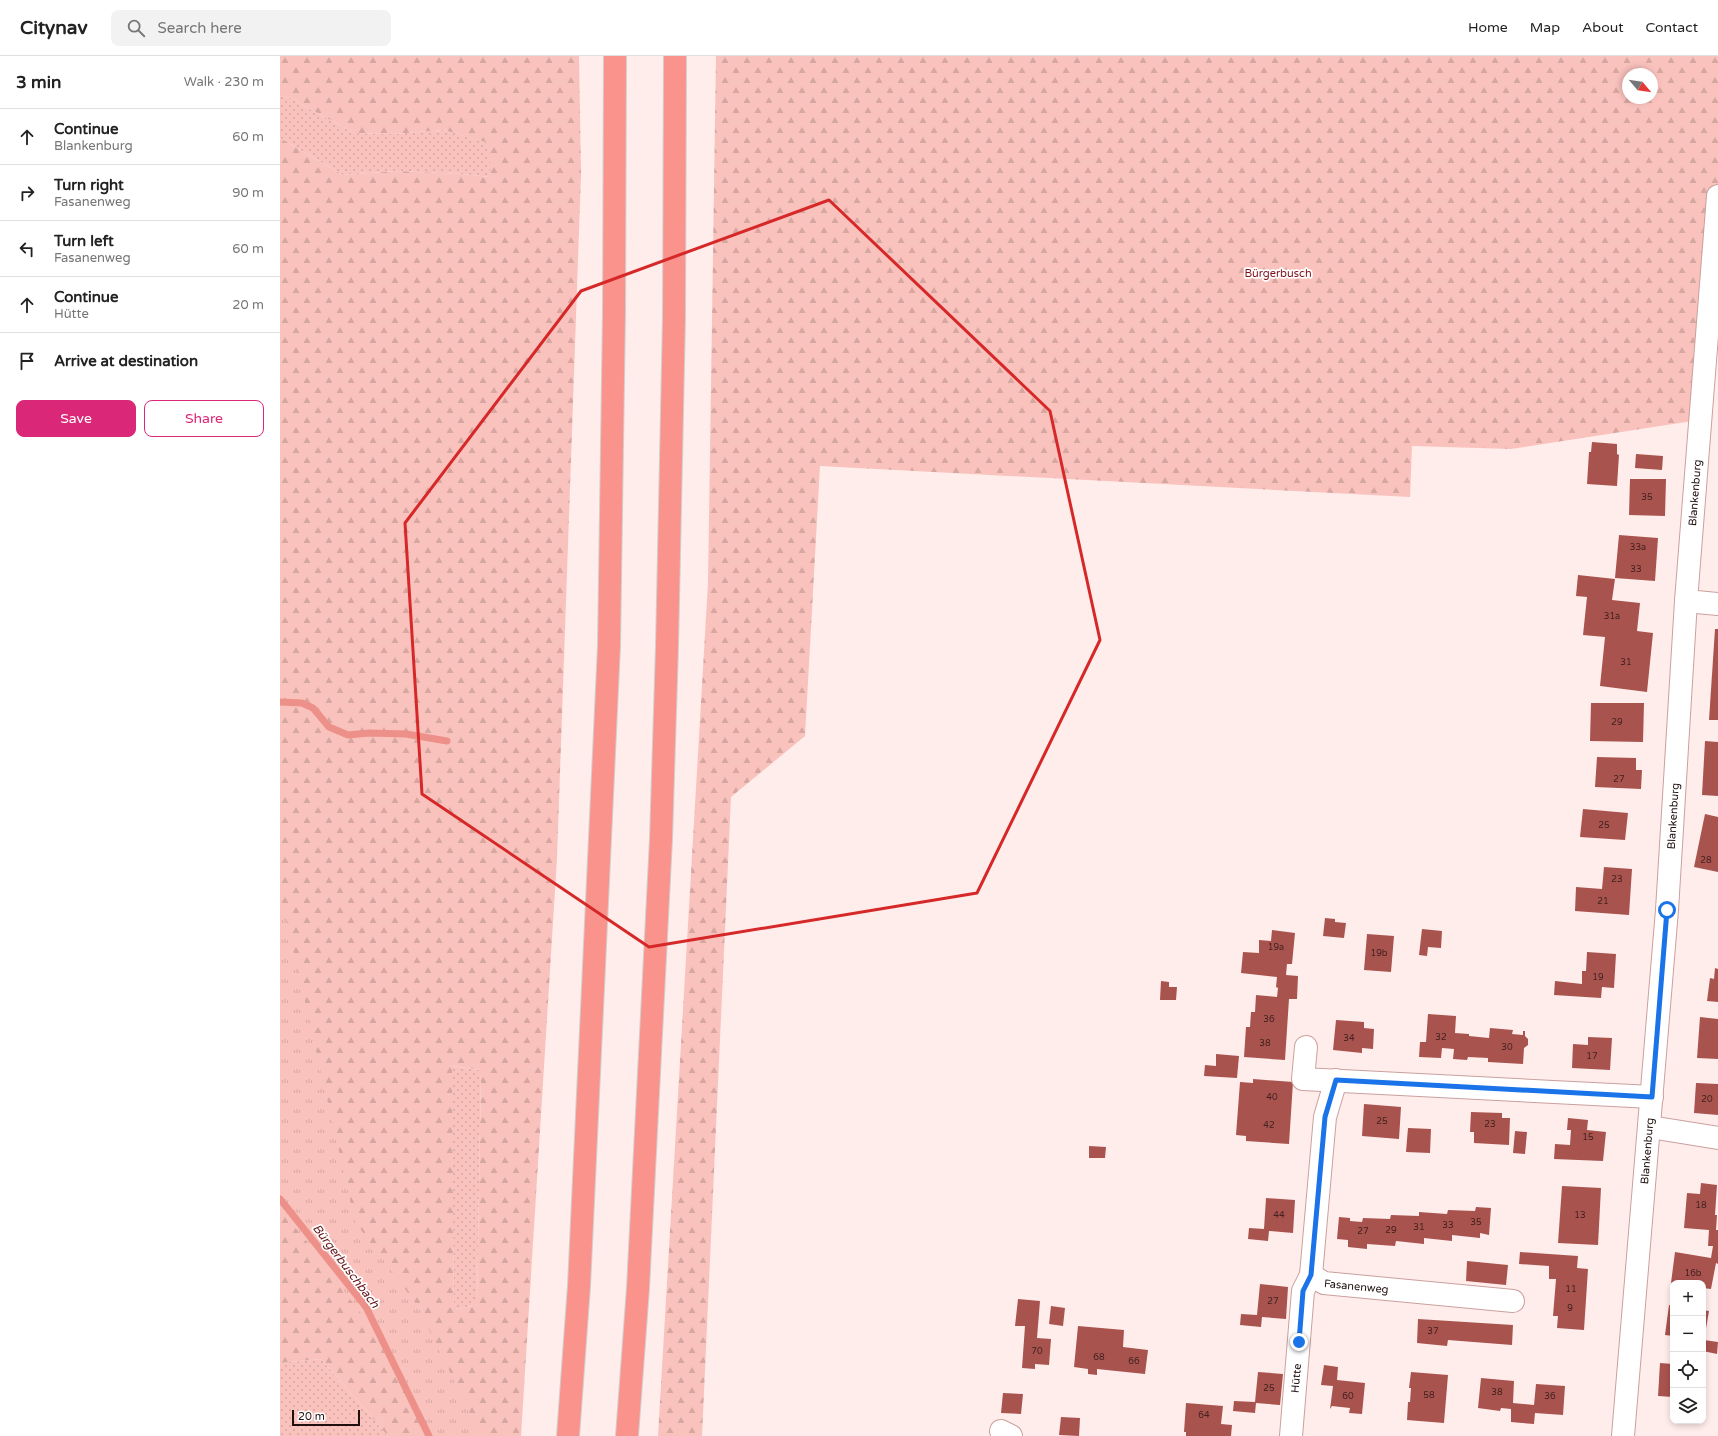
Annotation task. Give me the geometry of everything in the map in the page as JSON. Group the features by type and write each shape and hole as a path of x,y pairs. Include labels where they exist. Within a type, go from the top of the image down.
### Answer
{"highway":[{"path":"568,1436 580,1286 609,646 614,304 615,56"},
{"path":"627,1436 638,1288 661,823 667,648 674,317 675,56"}],"street":[{"name":"Blankenburg","path":"1623,1436 1667,910 1686,601 1718,196"},
{"path":"1686,601 1718,604"},
{"path":"1306,1047 1303,1078 1652,1097"},
{"name":"Fasanenweg","path":"1336,1080 1325,1117 1311,1275 1324,1283 1513,1301"},
{"path":"1650,1127 1718,1138"},
{"name":"Hütte","path":"1291,1436 1303,1291 1311,1275"}],"highlighted area":[{"path":"829,200 1050,411 1100,640 977,893 649,947 422,794 405,523 581,291"}],"green space":[{"path":"280,56 579,56 581,174 557,858 521,1436 388,1436 321,1359 280,1363 280,138 343,175 397,171 463,174 490,177 489,143 444,130 394,134 354,133 290,98 280,96","holes":["452,1066 481,1070 477,1305 454,1310"]},
{"name":"Bürgerbusch","path":"716,56 1718,56 1718,335 1712,418 1511,449 1412,446 1410,497 820,466 805,736 731,797 702,1436 658,1436 708,583"},
{"path":"280,96 290,98 354,133 394,134 444,130 490,143 490,177 463,174 397,171 343,175 280,138"},
{"path":"280,892 355,1222 417,1305 481,1436 431,1436 370,1325 280,1208"},
{"path":"451,1066 481,1070 477,1305 454,1310"},
{"path":"321,1359 388,1436 280,1436 280,1363"}],"building":[{"path":"1592,442 1617,444 1617,454 1619,455 1617,486 1587,484 1589,452 1591,452"},
{"path":"1636,454 1663,456 1662,470 1635,468"},
{"path":"1630,479 1666,479 1665,516 1629,515"},
{"path":"1619,535 1658,538 1655,581 1615,578"},
{"path":"1578,575 1615,579 1612,600 1640,603 1637,631 1653,633 1647,692 1600,686 1605,637 1583,635 1587,597 1576,596"},
{"path":"1715,629 1718,629 1718,720 1709,720"},
{"path":"1591,703 1644,703 1643,742 1590,741"},
{"path":"1705,741 1718,742 1718,796 1702,795"},
{"path":"1597,757 1636,758 1636,770 1642,770 1641,789 1595,787"},
{"path":"1583,809 1628,813 1625,840 1580,837"},
{"path":"1705,814 1718,817 1718,872 1694,867"},
{"path":"1604,867 1632,869 1629,915 1575,911 1576,887 1602,889"},
{"path":"1325,918 1335,919 1335,922 1346,923 1344,938 1323,936"},
{"path":"1422,929 1442,931 1441,948 1428,947 1427,956 1419,955"},
{"path":"1272,930 1295,933 1292,964 1287,964 1286,975 1298,976 1297,999 1289,999 1285,1060 1244,1057 1246,1027 1250,1027 1251,1012 1255,1012 1256,995 1277,997 1278,988 1276,987 1277,977 1241,973 1243,952 1259,953 1259,940 1271,941"},
{"path":"1367,934 1394,936 1391,972 1364,970"},
{"path":"1587,952 1616,954 1614,988 1602,987 1601,998 1554,995 1555,981 1582,984 1582,971 1586,971"},
{"path":"1715,968 1718,969 1718,1002 1707,1001 1710,978 1714,979"},
{"path":"1161,981 1169,982 1169,987 1177,987 1176,1000 1160,1000"},
{"path":"1428,1014 1456,1016 1455,1033 1469,1034 1469,1036 1489,1038 1490,1028 1513,1030 1512,1034 1523,1035 1523,1031 1525,1031 1525,1036 1528,1039 1528,1045 1524,1048 1523,1064 1488,1062 1488,1058 1468,1057 1467,1060 1453,1059 1454,1049 1442,1048 1441,1058 1419,1057 1420,1042 1426,1042"},
{"path":"1700,1017 1718,1019 1718,1059 1697,1058"},
{"path":"1336,1020 1364,1022 1364,1028 1374,1029 1373,1049 1362,1048 1362,1053 1333,1050"},
{"path":"1588,1037 1612,1038 1610,1070 1572,1068 1573,1044 1588,1045"},
{"path":"1216,1054 1239,1056 1237,1078 1204,1076 1205,1065 1216,1066"},
{"path":"1253,1079 1293,1082 1289,1144 1246,1141 1246,1136 1236,1135 1240,1082 1253,1083"},
{"path":"1696,1083 1718,1084 1718,1115 1694,1113"},
{"path":"1364,1104 1401,1107 1399,1139 1362,1136"},
{"path":"1471,1112 1502,1113 1502,1118 1510,1118 1509,1145 1474,1143 1474,1132 1470,1132"},
{"path":"1568,1118 1588,1120 1587,1130 1606,1132 1603,1161 1554,1159 1555,1144 1570,1145 1571,1130 1567,1130"},
{"path":"1408,1128 1431,1129 1430,1153 1406,1152"},
{"path":"1515,1131 1527,1132 1525,1154 1513,1153"},
{"path":"1089,1146 1106,1147 1105,1158 1089,1158"},
{"path":"1701,1183 1717,1185 1715,1215 1717,1215 1716,1230 1718,1230 1718,1264 1716,1263 1711,1289 1706,1288 1706,1280 1671,1280 1675,1252 1711,1258 1713,1246 1708,1246 1709,1230 1684,1228 1687,1193 1700,1194"},
{"path":"1562,1186 1601,1188 1598,1245 1558,1243"},
{"path":"1266,1198 1295,1200 1293,1233 1269,1231 1268,1241 1248,1239 1249,1228 1264,1229"},
{"path":"1476,1207 1491,1208 1489,1235 1480,1233 1480,1238 1452,1235 1452,1241 1424,1238 1424,1244 1396,1241 1395,1246 1367,1244 1367,1249 1348,1247 1348,1240 1337,1239 1339,1217 1350,1218 1350,1221 1362,1222 1363,1218 1390,1219 1391,1215 1419,1216 1419,1212 1447,1214 1448,1210 1475,1211"},
{"path":"1520,1252 1578,1256 1577,1268 1588,1269 1584,1330 1557,1328 1558,1316 1553,1316 1556,1279 1549,1279 1549,1266 1519,1264"},
{"path":"1467,1261 1508,1265 1506,1285 1466,1281"},
{"path":"1260,1284 1288,1287 1286,1319 1262,1317 1261,1327 1240,1325 1241,1314 1257,1315"},
{"path":"1018,1299 1040,1301 1037,1338 1051,1339 1049,1365 1035,1364 1035,1369 1022,1368 1025,1326 1015,1326"},
{"path":"1669,1305 1670,1336 1665,1335"},
{"path":"1051,1306 1065,1308 1063,1326 1049,1324"},
{"path":"1706,1310 1709,1311 1706,1328"},
{"path":"1418,1319 1513,1325 1512,1345 1448,1340 1447,1346 1417,1343"},
{"path":"1078,1326 1124,1330 1123,1347 1148,1350 1145,1374 1097,1369 1097,1375 1088,1374 1088,1369 1074,1367"},
{"path":"1706,1340 1718,1342 1717,1354 1706,1352"},
{"path":"1660,1363 1670,1364 1670,1397 1658,1396"},
{"path":"1324,1365 1338,1367 1337,1380 1365,1383 1362,1414 1349,1413 1350,1408 1332,1406 1330,1409 1333,1386 1321,1385"},
{"path":"1258,1372 1283,1374 1280,1405 1256,1403 1255,1413 1233,1411 1234,1401 1255,1402"},
{"path":"1411,1372 1448,1375 1444,1423 1407,1420 1408,1402 1410,1402 1411,1388 1409,1388"},
{"path":"1481,1378 1514,1381 1513,1403 1534,1405 1536,1384 1565,1386 1563,1415 1535,1413 1534,1424 1511,1422 1511,1409 1501,1408 1500,1411 1478,1408"},
{"path":"1003,1393 1023,1394 1021,1414 1001,1413"},
{"path":"1186,1403 1223,1406 1221,1424 1232,1425 1231,1436 1186,1436 1186,1432 1184,1432"},
{"path":"1061,1417 1080,1418 1079,1436 1059,1435"}],"waterway":[{"path":"280,702 302,703 313,708 329,727 348,735 369,733 406,734 447,741"},
{"name":"Bürgerbuschbach","path":"280,1199 366,1307 429,1436"}],"route":[{"path":"1299,1342 1303,1291 1311,1275 1325,1117 1336,1080 1652,1097 1667,910"}]}
